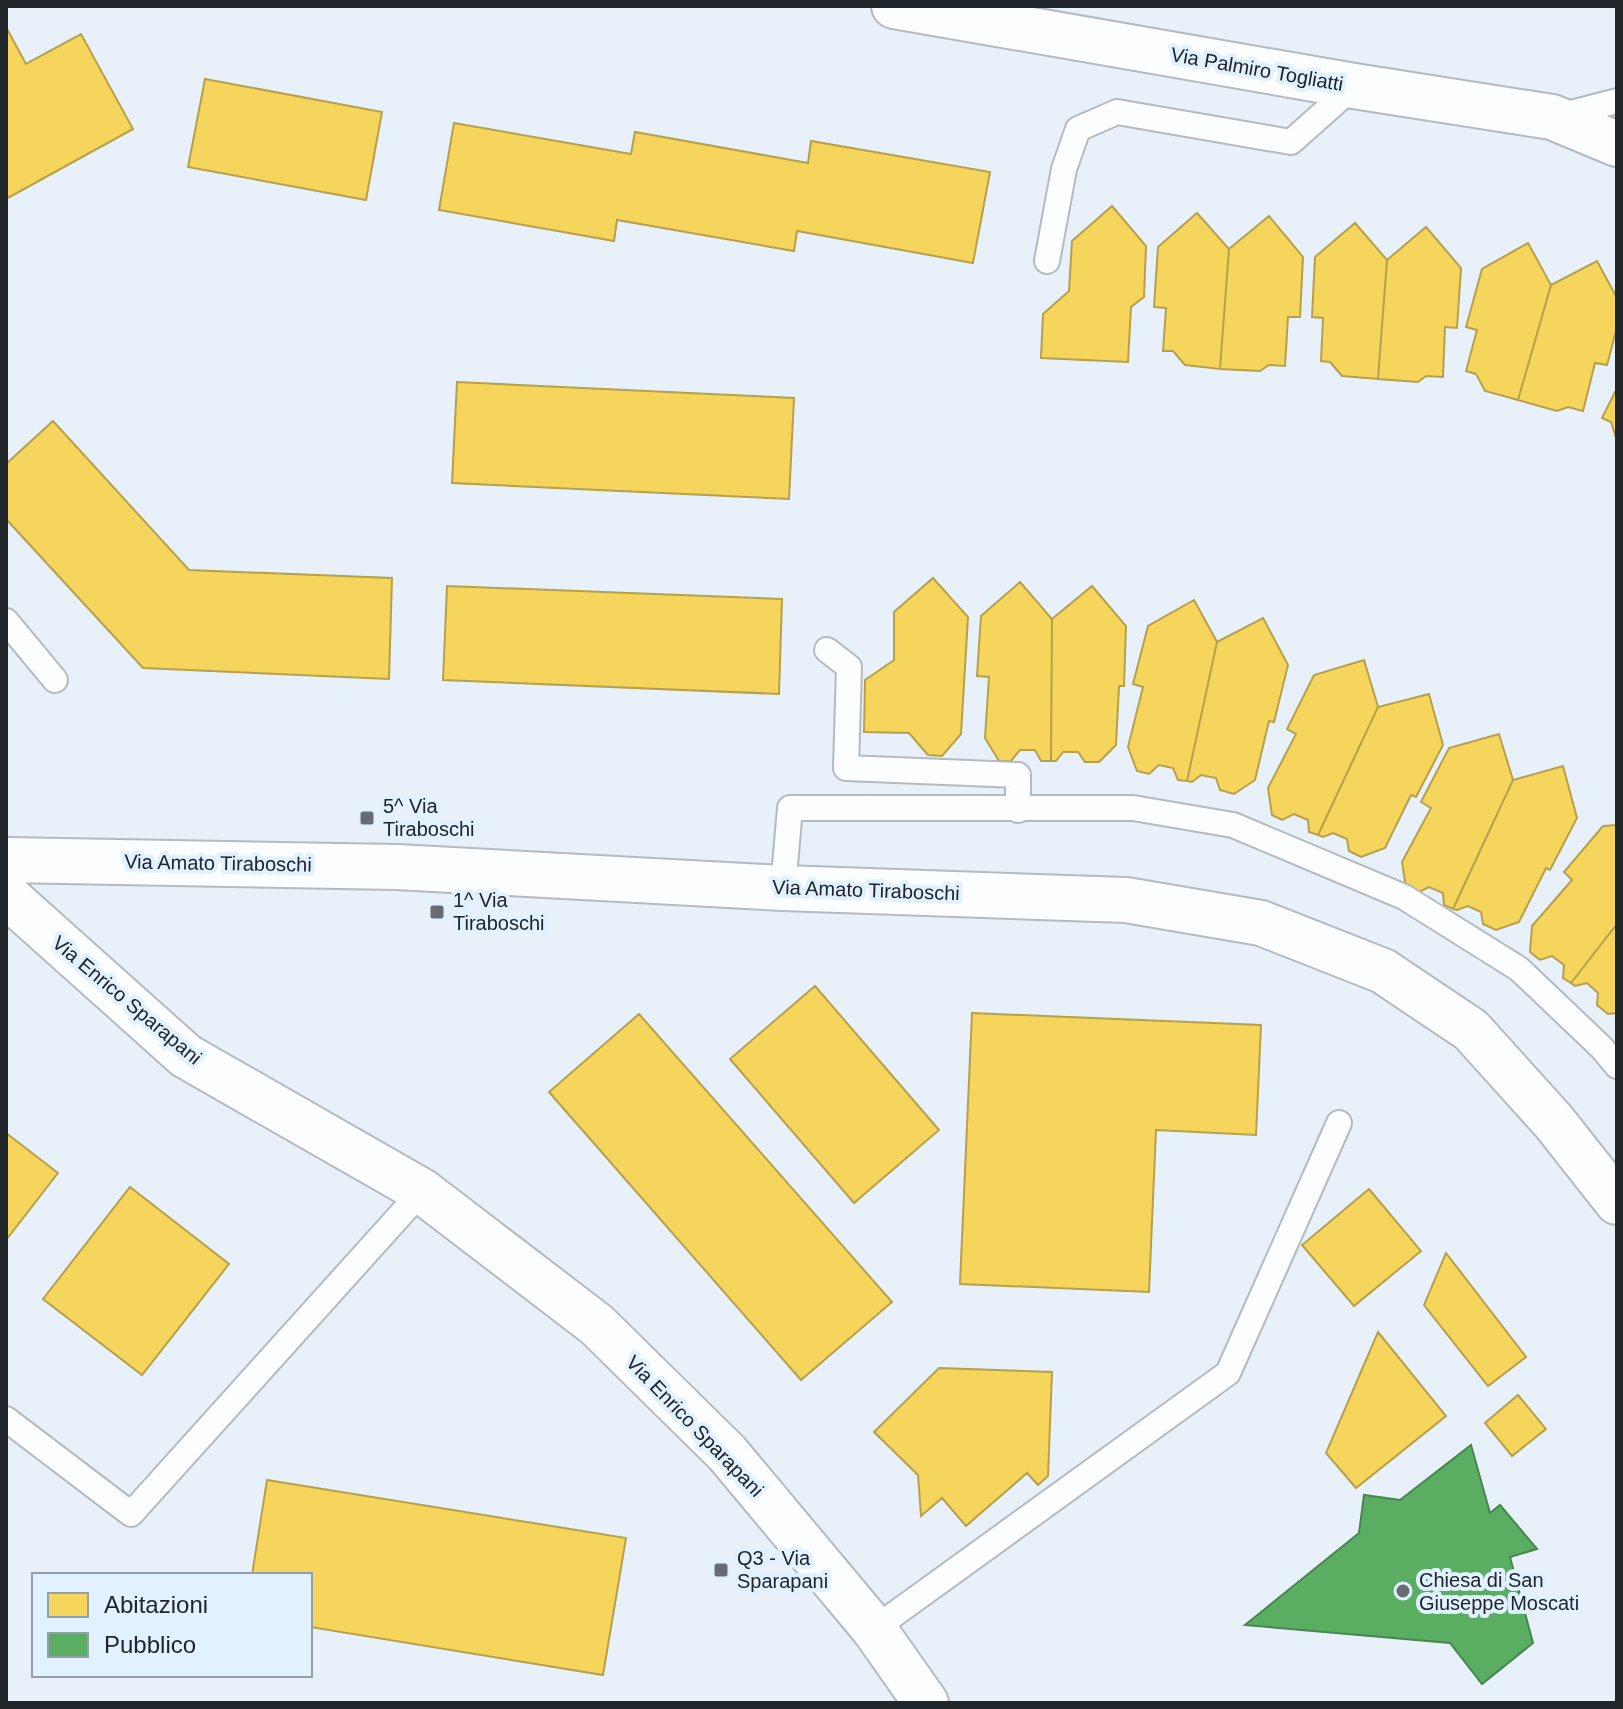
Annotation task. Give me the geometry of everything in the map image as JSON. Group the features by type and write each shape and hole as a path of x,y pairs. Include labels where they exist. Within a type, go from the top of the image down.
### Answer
{"street":[{"name":"Via Palmiro Togliatti","path":"894,6 1552,117 1617,144"},
{"name":"Via Amato Tiraboschi","path":"6,860 397,867 783,888 1126,900 1261,923 1383,971 1471,1030 1554,1122 1617,1202"},
{"name":"Via Enrico Sparapani","path":"6,895 186,1056 422,1191 597,1325 727,1453 874,1629 926,1703"}],"lane":[{"path":"1047,261 1064,169 1078,129 1117,112 1291,142 1354,86"},
{"path":"1552,117 1617,101"},
{"path":"6,621 55,680"},
{"path":"827,650 849,667 846,768 1018,775 1018,810"},
{"path":"783,888 790,808 1133,808 1233,825 1404,897 1519,969 1617,1066"},
{"path":"874,1629 1228,1373 1339,1123"},
{"path":"6,1419 131,1514 422,1191"}],"building: Abitazioni":[{"path":"6,27 26,64 81,34 133,129 6,199"},
{"path":"205,79 382,112 366,200 188,167"},
{"path":"454,123 631,154 635,132 808,163 811,141 990,172 973,263 797,231 794,251 617,220 614,241 439,210"},
{"path":"1112,206 1146,246 1144,297 1131,307 1128,362 1041,358 1043,314 1069,291 1072,241"},
{"path":"1197,213 1229,249 1220,369 1185,365 1173,351 1163,351 1166,308 1154,307 1158,247"},
{"path":"1269,216 1303,257 1300,317 1288,317 1285,366 1269,365 1260,371 1220,369 1229,249"},
{"path":"1355,223 1387,260 1378,379 1342,376 1330,362 1321,361 1323,318 1312,317 1315,257"},
{"path":"1426,227 1461,268 1457,328 1445,327 1443,377 1426,376 1418,382 1378,379 1387,260"},
{"path":"1528,243 1551,285 1518,400 1485,391 1476,374 1466,371 1477,330 1466,327 1482,269"},
{"path":"1597,261 1617,298 1617,327 1607,365 1595,363 1583,411 1568,407 1557,411 1518,400 1551,285"},
{"path":"457,382 794,398 789,499 452,483"},
{"path":"1617,388 1617,441 1611,422 1602,418"},
{"path":"53,421 189,570 392,578 389,679 143,668 6,519 6,464"},
{"path":"933,578 968,617 961,734 942,756 928,755 909,733 864,732 865,680 894,660 894,612"},
{"path":"1020,582 1052,619 1051,761 1041,761 1035,750 1020,750 1011,761 999,761 985,738 989,677 977,676 981,616"},
{"path":"447,586 782,599 779,694 443,680"},
{"path":"1092,586 1126,626 1124,686 1119,686 1116,745 1099,762 1085,762 1078,752 1063,752 1056,761 1051,761 1052,619"},
{"path":"1194,600 1217,642 1187,781 1178,780 1173,768 1159,765 1149,774 1137,771 1128,747 1143,687 1133,684 1148,626"},
{"path":"1263,618 1288,665 1274,722 1269,721 1255,780 1234,794 1220,790 1216,778 1201,775 1192,782 1187,781 1217,642"},
{"path":"1364,660 1378,707 1318,835 1309,832 1308,820 1294,814 1282,820 1272,815 1268,788 1296,734 1287,729 1314,675"},
{"path":"1429,694 1443,745 1416,797 1411,795 1385,848 1361,857 1349,851 1347,839 1333,833 1323,837 1318,835 1378,707"},
{"path":"1499,734 1513,780 1453,909 1444,905 1443,893 1429,887 1417,893 1406,888 1402,862 1431,808 1421,802 1449,748"},
{"path":"1563,766 1577,818 1550,870 1546,868 1519,922 1496,930 1483,924 1481,912 1468,906 1453,909 1513,780"},
{"path":"1617,825 1617,924 1571,983 1563,978 1564,965 1552,956 1540,960 1530,952 1532,926 1572,880 1564,872 1603,826"},
{"path":"1617,924 1617,1013 1608,1014 1597,1005 1598,993 1587,983 1575,986 1571,983"},
{"path":"815,986 939,1130 854,1203 730,1059"},
{"path":"972,1013 1261,1025 1256,1135 1156,1130 1149,1292 960,1284"},
{"path":"639,1014 892,1302 801,1380 549,1092"},
{"path":"6,1133 58,1173 6,1240"},
{"path":"130,1187 229,1264 142,1375 43,1299"},
{"path":"1369,1189 1421,1251 1354,1306 1302,1245"},
{"path":"1446,1253 1526,1357 1488,1386 1424,1305"},
{"path":"1378,1332 1446,1416 1356,1488 1326,1453"},
{"path":"939,1368 1052,1372 1048,1476 1038,1485 1027,1473 966,1526 942,1498 921,1516 918,1475 874,1432"},
{"path":"1518,1395 1546,1429 1512,1456 1485,1423"},
{"path":"267,1480 626,1538 603,1675 312,1627 312,1573 252,1573"}],"building: Pubblico":[{"name":"Chiesa di San Giuseppe Moscati","path":"1471,1445 1490,1513 1500,1505 1537,1549 1510,1557 1533,1643 1482,1684 1450,1643 1245,1625 1359,1533 1364,1495 1400,1500"}],"place":[{"name":"5^ Via Tiraboschi","path":"367,818"},
{"name":"1^ Via Tiraboschi","path":"437,912"},
{"name":"Q3 - Via Sparapani","path":"721,1570"},
{"name":"Chiesa di San Giuseppe Moscati","path":"1403,1591"}]}
